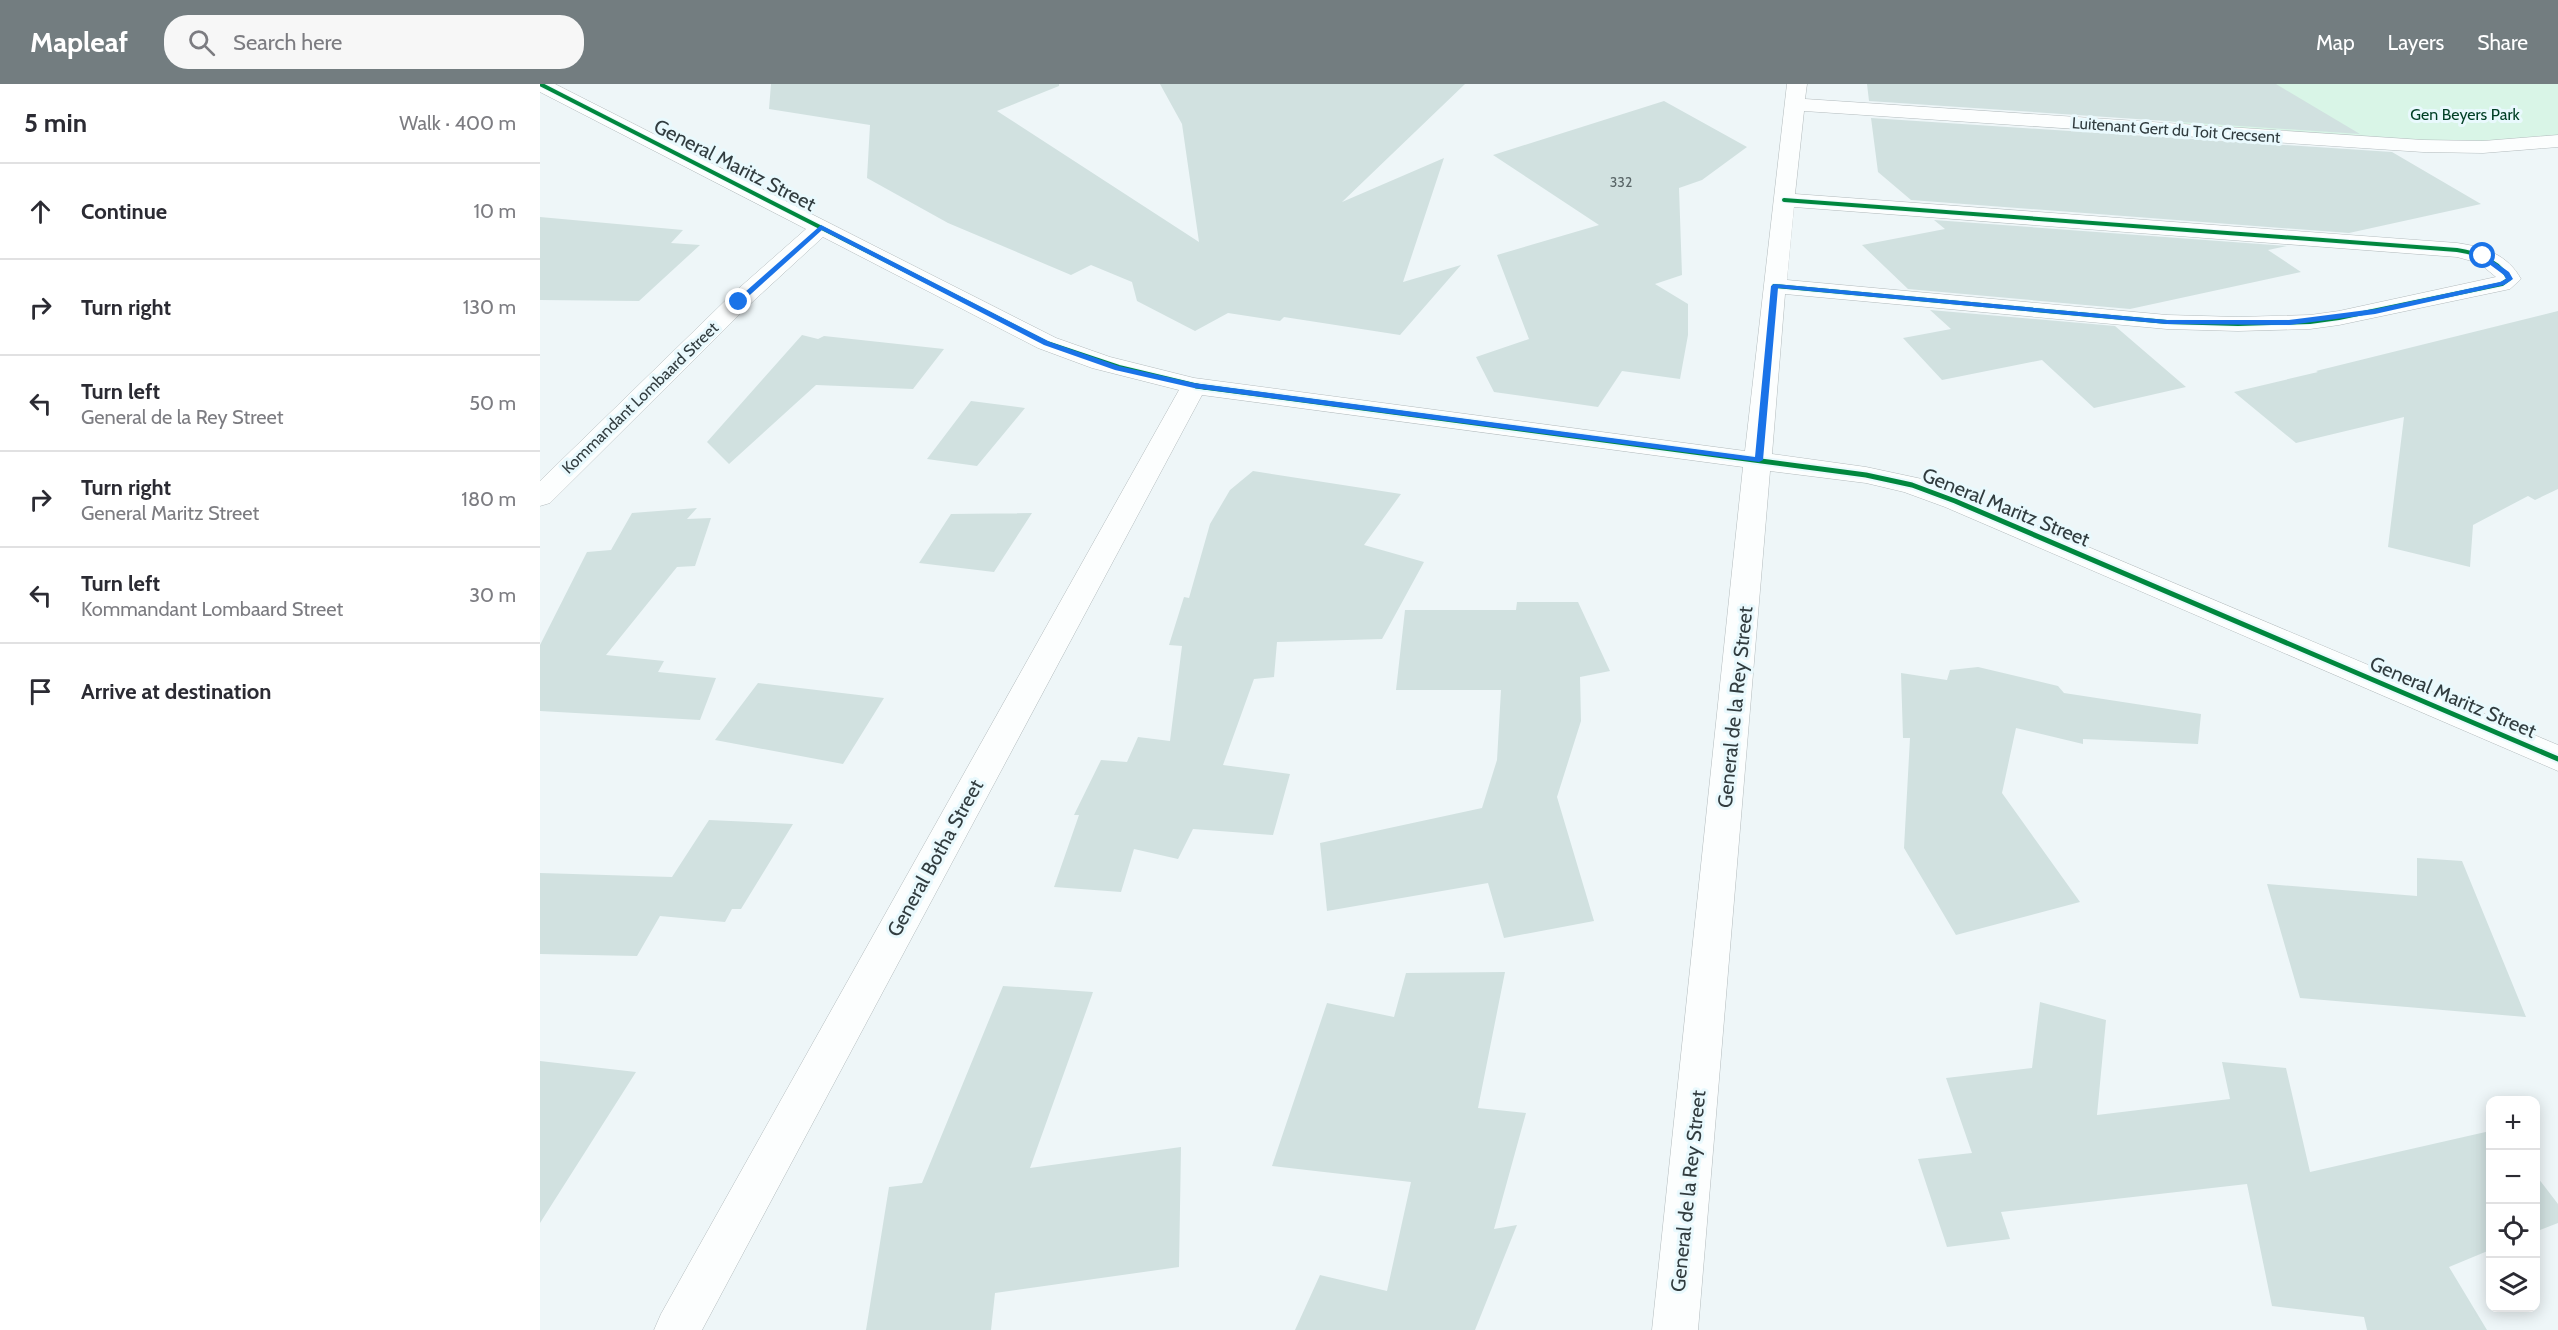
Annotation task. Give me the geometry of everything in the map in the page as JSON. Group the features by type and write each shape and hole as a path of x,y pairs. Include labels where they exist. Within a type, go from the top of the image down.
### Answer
{"street":[{"name":"General Maritz Street","path":"546,93 821,227 1047,343 1117,368 1194,386 1759,460 1866,475 1912,485 2558,759"},
{"name":"Luitenant Gert du Toit Crecsent","path":"1795,94 2423,146 2483,147 2558,141"},
{"name":"General de la Rey Street","path":"1675,1330 1774,286 1795,94"},
{"path":"2535,143 2558,161"},
{"path":"1774,286 2167,322 2238,324 2310,322 2339,318 2502,284 2509,279 2506,273 2483,256 2466,251 1784,200"},
{"name":"Kommandant Lombaard Street","path":"540,496 739,302 821,227"},
{"name":"General Botha Street","path":"677,1330 1194,386"}],"green space":[{"name":"Gen Beyers Park","path":"2024,84 2558,84 2558,138 2483,147 2243,134 2027,96"}],"building":[{"path":"771,84 1059,84 1059,86 997,111 1199,242 1182,124 1160,84 1465,84 1342,202 1444,158 1403,282 1461,265 1400,335 1284,317 1280,321 1228,313 1195,331 1137,301 1132,282 1091,265 1071,275 948,223 867,178 870,125 769,109"},
{"path":"1867,84 2276,84 2360,134 1869,101"},
{"path":"1664,101 1747,147 1702,180 1679,188 1682,275 1655,284 1688,304 1688,335 1680,379 1622,371 1598,407 1494,392 1476,357 1529,339 1497,255 1599,225 1493,155"},
{"path":"1871,118 2392,152 2481,204 2349,233 1911,200 1878,172"},
{"path":"540,217 683,230 671,243 700,245 639,301 540,300"},
{"path":"1934,220 2287,246 2268,250 2301,272 2130,309 1908,289 1862,245 1945,229"},
{"path":"1930,310 2115,326 2186,387 2094,408 2042,360 1942,380 1903,338 1951,329"},
{"path":"2558,311 2558,489 2535,500 2528,496 2473,525 2470,567 2388,547 2404,417 2296,443 2234,392 2318,372 2316,371"},
{"path":"802,335 818,339 824,336 944,349 913,389 816,385 729,464 707,442"},
{"path":"971,401 1025,408 977,466 927,459"},
{"path":"1253,471 1401,494 1364,545 1424,562 1382,639 1277,642 1274,677 1254,679 1223,765 1290,774 1273,835 1193,829 1178,859 1134,849 1121,892 1054,887 1079,815 1074,815 1101,760 1127,762 1138,737 1170,741 1182,646 1169,645 1184,597 1189,598 1210,524 1230,490"},
{"path":"697,508 687,519 711,518 695,566 677,567 606,655 664,661 658,672 716,678 700,720 540,711 540,645 587,552 611,550 632,513"},
{"path":"1032,513 994,572 919,563 951,514"},
{"path":"1517,602 1578,602 1610,671 1580,677 1581,721 1557,797 1594,921 1504,938 1488,883 1327,911 1320,843 1482,808 1497,760 1501,690 1396,690 1405,610 1516,610"},
{"path":"1978,667 2058,686 2064,693 2201,714 2198,744 2083,739 2083,744 2016,728 2002,793 2080,902 1956,935 1904,848 1910,738 1903,738 1901,673 1947,680 1950,670"},
{"path":"758,683 884,698 843,764 715,740"},
{"path":"709,820 793,824 741,909 732,909 725,922 660,916 637,956 540,954 540,873 672,877"},
{"path":"2417,858 2462,861 2526,1017 2300,998 2267,884 2417,896"},
{"path":"1505,972 1478,1108 1526,1113 1494,1229 1517,1225 1475,1330 1295,1330 1320,1275 1387,1291 1411,1182 1272,1166 1327,1003 1394,1017 1406,973"},
{"path":"1003,986 1093,992 1030,1168 1181,1147 1179,1267 995,1293 991,1330 866,1330 889,1187 922,1183"},
{"path":"2040,1002 2106,1020 2097,1115 2230,1099 2222,1062 2286,1068 2310,1172 2486,1132 2486,1252 2449,1267 2487,1330 2367,1330 2364,1317 2272,1306 2247,1184 2001,1212 2010,1239 1947,1247 1918,1159 1972,1153 1946,1078 2032,1068"},
{"path":"540,1061 636,1072 540,1223"},
{"path":"2540,1181 2558,1204 2558,1223 2540,1230"}],"cycle path":[{"path":"540,84 1047,343 1083,356 1194,386 1866,475 1912,485 1955,501 2558,759"},
{"path":"1774,286 2167,322 2238,324 2310,322 2339,318 2502,284 2509,279 2500,267 2487,258 2457,250 1784,200"}],"route":[{"path":"739,302 821,227 1047,343 1117,368 1194,386 1759,460 1774,286 2167,322 2289,323 2339,318 2506,283 2509,278 2506,273 2483,256"}]}
